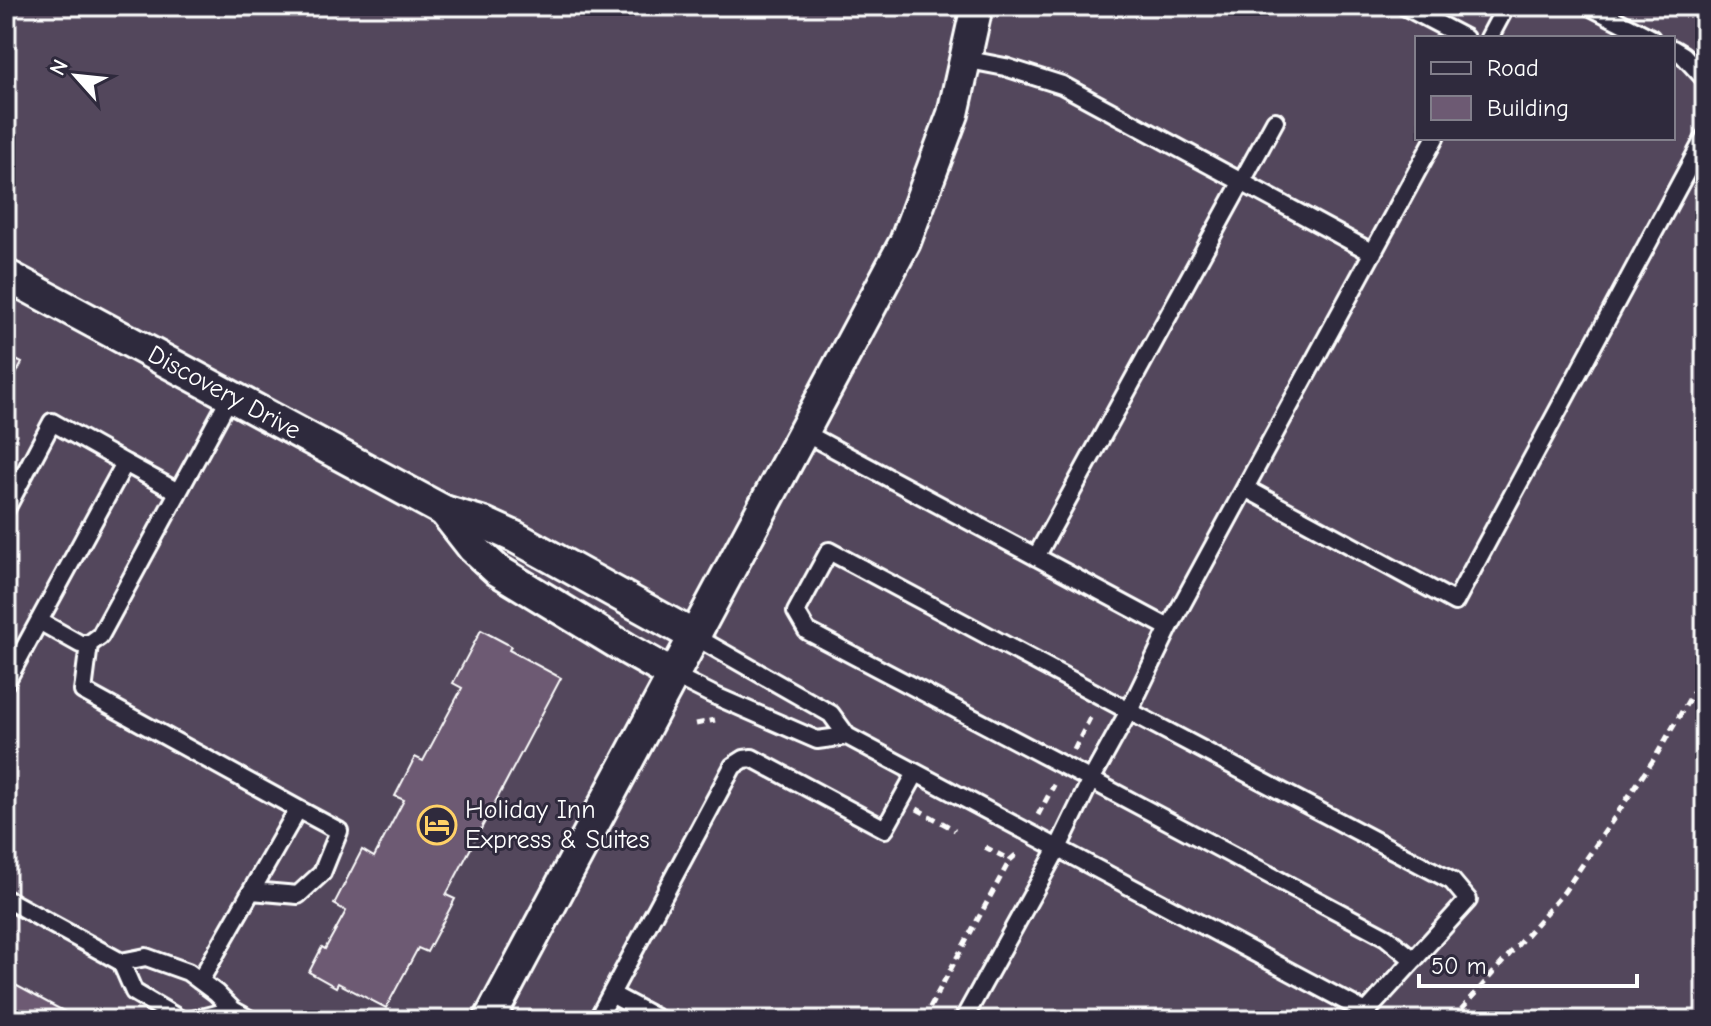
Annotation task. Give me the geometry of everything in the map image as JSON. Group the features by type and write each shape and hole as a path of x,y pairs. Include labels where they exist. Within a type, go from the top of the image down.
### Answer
{"street":[{"path":"489,1020 905,242 953,114 977,6"},
{"name":"Discovery Drive","path":"6,275 444,511 484,523 515,537 694,636"},
{"name":"Discovery Drive","path":"444,511 473,548 497,570 673,675"}],"lane":[{"path":"1404,6 1461,36"},
{"path":"1490,36 1506,6"},
{"path":"1589,6 1647,36"},
{"path":"1675,50 1705,79"},
{"path":"964,59 1005,67 1062,85 1373,253"},
{"path":"1036,557 1275,121"},
{"path":"1245,488 1455,602 1705,137"},
{"path":"963,1020 1058,848 1169,628 1434,140"},
{"path":"39,621 80,644 89,644 100,636 231,395"},
{"path":"6,509 52,422 178,492"},
{"path":"803,432 1169,628"},
{"path":"6,682 125,463"},
{"path":"694,636 831,714 847,736 1362,1016 1414,960 1468,900 1452,881 829,551 796,612 807,631 1386,937 1414,960"},
{"path":"89,644 83,691 339,831 322,873 298,895 252,891"},
{"path":"673,675 817,740 847,736"},
{"path":"597,1020 733,766 752,758 885,829 916,773"},
{"path":"200,981 298,809"},
{"path":"6,899 121,962 134,992 181,1020"},
{"path":"121,962 146,957 188,972 233,1010 251,1020"},
{"path":"611,994 660,1020"},
{"path":"193,1020 233,1010"}],"path":[{"path":"1452,1020 1564,892 1656,756 1705,672"},
{"path":"1072,752 1093,712"},
{"path":"1038,816 1057,781"},
{"path":"916,809 955,830"},
{"path":"985,847 1010,860"},
{"path":"923,1020 1010,860 1018,853"}],"shaded area":[{"path":"6,6 1705,6 1705,1020 6,1020"}],"building":[{"path":"6,355 22,363 6,393"},
{"name":"Holiday Inn Express & Suites","path":"481,630 511,646 509,650 561,678 446,895 455,899 427,952 418,948 386,1008 309,972 346,911 334,904 362,850 374,857 404,800 395,796 415,757 423,761 462,688 453,683"},
{"path":"6,980 80,1020 6,1020"}],"place":[{"name":"Holiday Inn Express & Suites","path":"437,825"}]}
